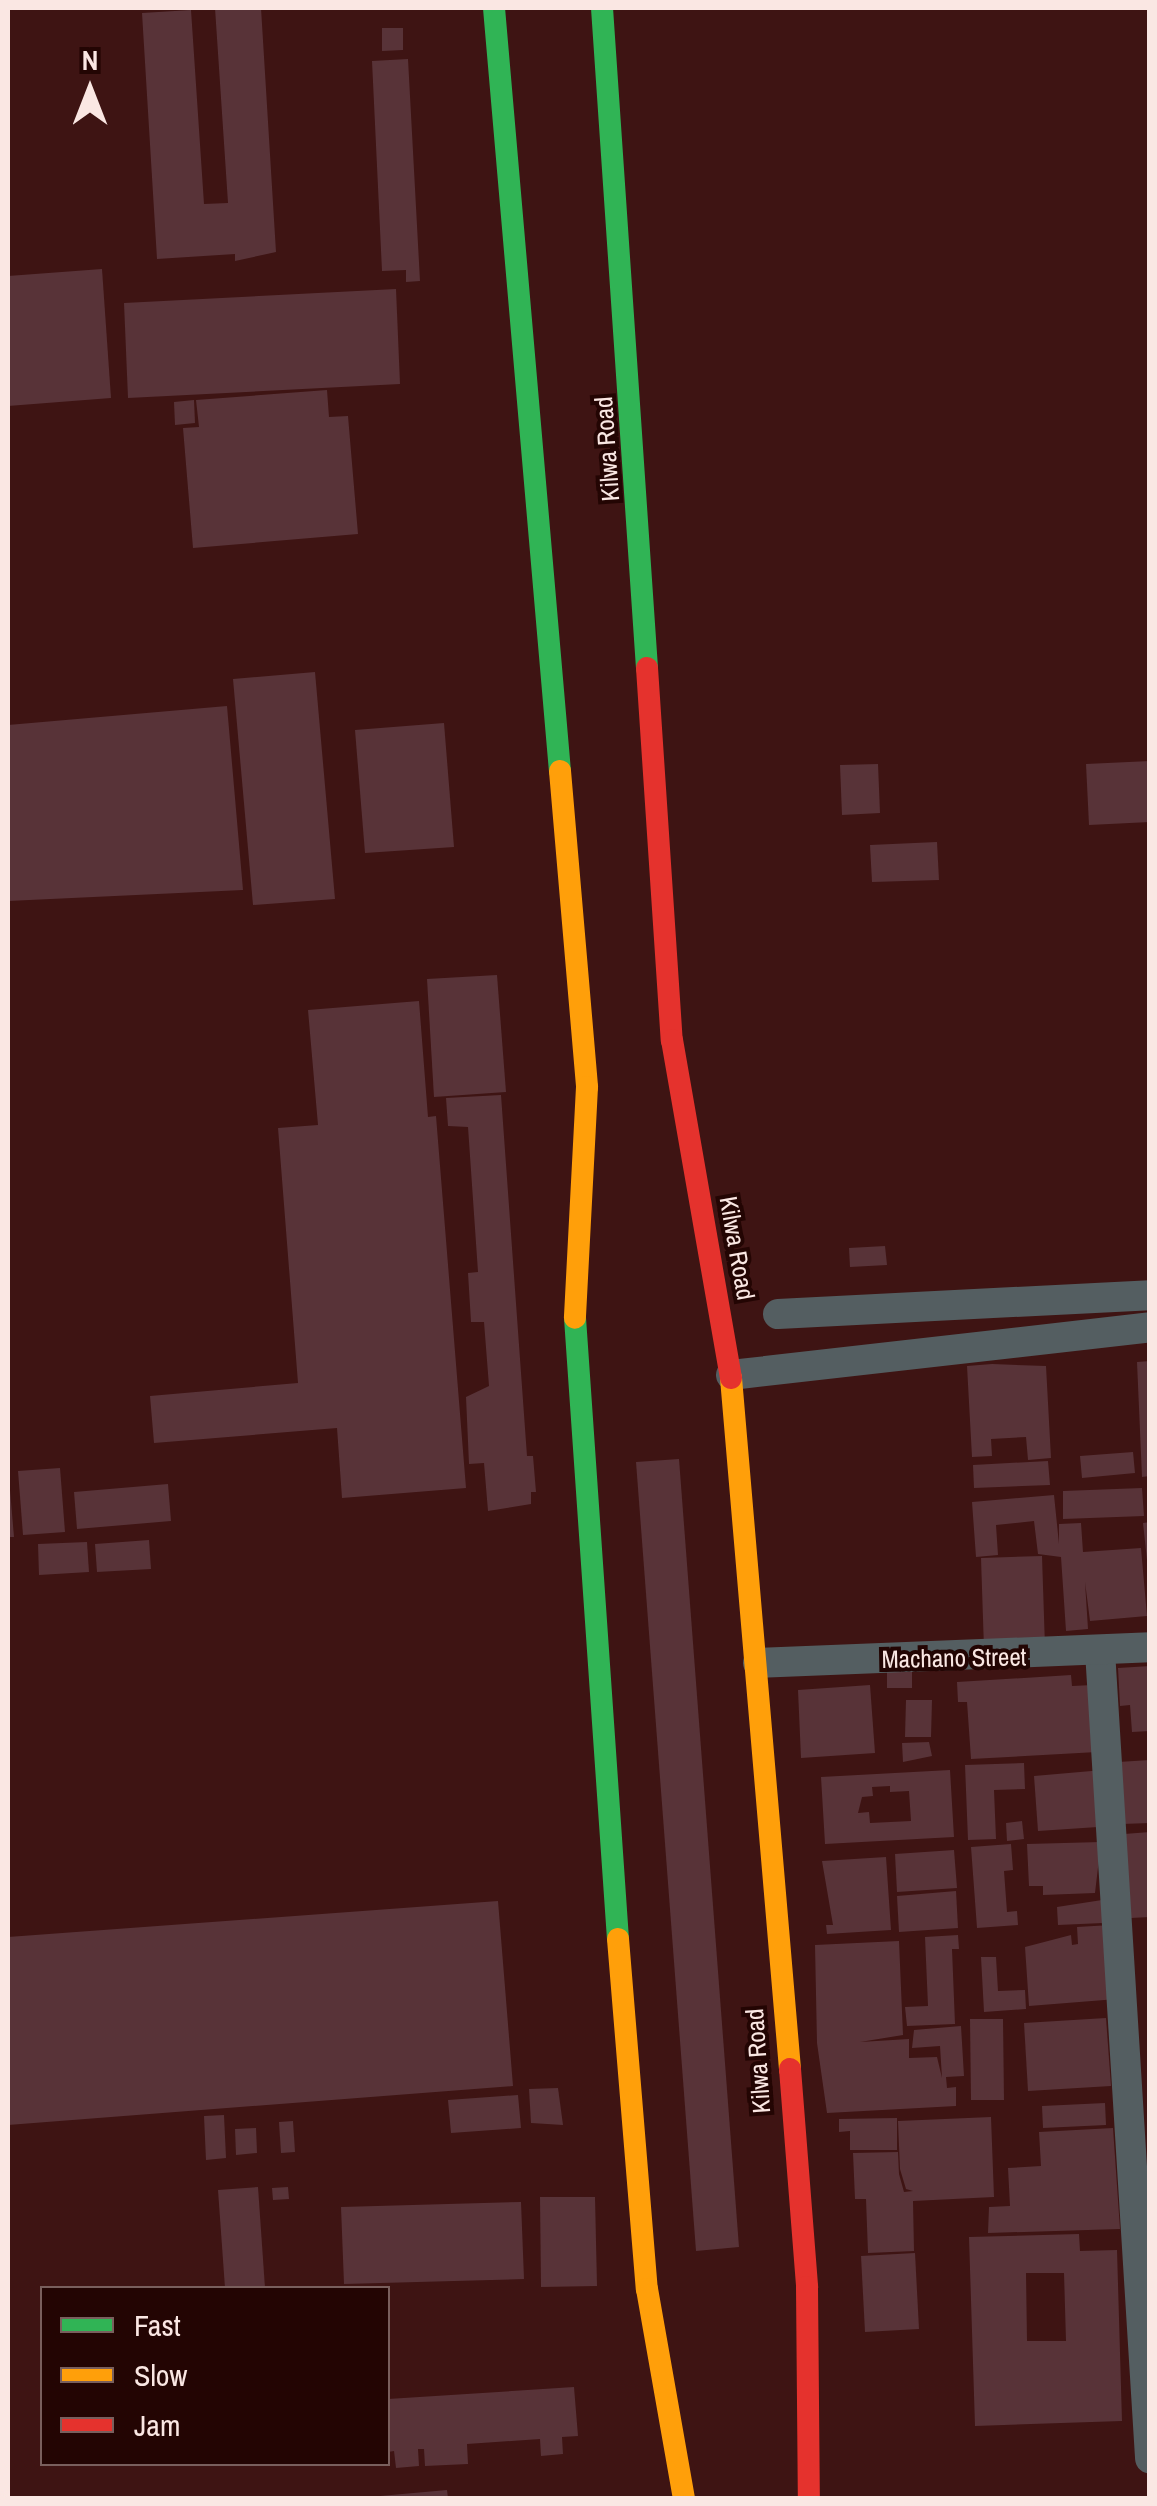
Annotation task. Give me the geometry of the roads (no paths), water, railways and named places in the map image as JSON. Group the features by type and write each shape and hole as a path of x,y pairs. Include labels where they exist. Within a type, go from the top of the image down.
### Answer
{"highway":[{"path":"494,8 586,1087 574,1358 599,1692 647,2289 684,2498"},
{"name":"Kilwa Road","path":"602,8 672,1040 731,1375 758,1663 807,2287 813,2448 808,2498"}],"street":[{"path":"778,1314 1150,1295"},
{"path":"731,1375 1150,1327"},
{"name":"Machano Street","path":"758,1663 1150,1647"},
{"path":"1100,1652 1150,2458"}]}
